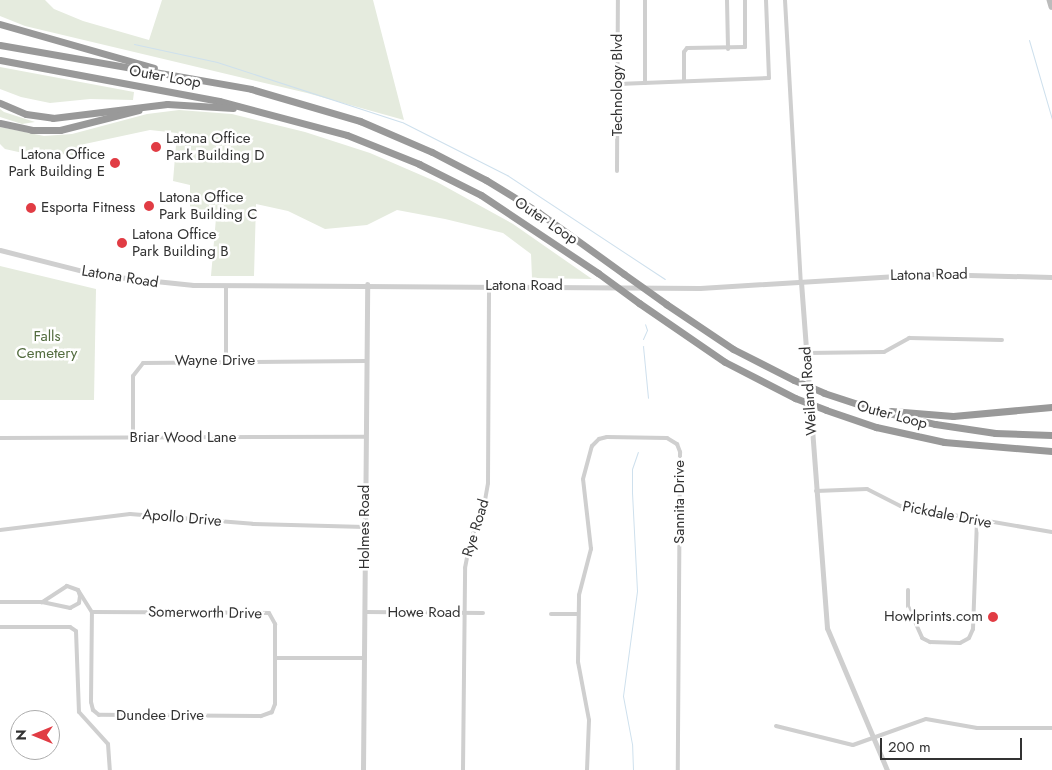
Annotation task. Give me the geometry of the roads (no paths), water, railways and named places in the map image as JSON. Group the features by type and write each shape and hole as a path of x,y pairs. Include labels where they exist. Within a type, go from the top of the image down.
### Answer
{"highway":[{"path":"0,24 200,80"},
{"name":"Outer Loop","path":"0,45 200,80 310,105 416,144 509,193 733,349 794,380 824,393 868,408 961,429 1052,435"},
{"name":"Outer Loop","path":"0,60 219,101 295,119 379,147 450,179 518,218 725,362 795,398 885,429 944,442 1052,451"},
{"path":"0,103 26,114 53,118 173,104 207,104 295,119"},
{"path":"0,123 32,130 60,130 173,104"},
{"path":"868,408 953,416 1052,407"}],"main road":[{"path":"1050,0 1052,7"}],"street":[{"name":"Technology Blvd","path":"617,171 618,0"},
{"path":"645,0 646,83"},
{"path":"727,0 728,48"},
{"path":"684,82 685,49 745,47 745,0"},
{"path":"618,84 769,78 766,0"},
{"name":"Weiland Road","path":"785,0 801,282 827,628 887,770"},
{"name":"Latona Road","path":"0,250 116,278 226,286 368,284 704,288 930,274 1052,278"},
{"name":"Holmes Road","path":"363,770 368,284"},
{"path":"226,286 226,361"},
{"name":"Rye Road","path":"463,770 467,555 484,506 488,483 489,286"},
{"path":"806,354 884,352 909,338 1002,340"},
{"name":"Wayne Drive","path":"132,438 133,376 139,366 156,361 366,361"},
{"name":"Sannita Drive","path":"587,770 590,736 578,672 578,614 580,588 591,549 582,488 584,470 592,446 599,439 607,437 671,439 679,447 681,458 678,770"},
{"name":"Briar Wood Lane","path":"0,438 365,438"},
{"name":"Pickdale Drive","path":"816,491 867,489 901,506 977,521 1052,532"},
{"name":"Apollo Drive","path":"0,530 130,514 253,524 365,526"},
{"path":"908,590 908,606 922,638 930,642 960,643 969,638 973,629 977,521"},
{"path":"42,602 66,586 78,590 92,612"},
{"path":"0,602 42,602 74,606 80,599 78,590"},
{"name":"Dundee Drive","path":"92,612 91,702 99,715 265,716 272,712 275,704 275,658"},
{"name":"Somerworth Drive","path":"92,612 265,612 274,620 275,658"},
{"name":"Howe Road","path":"365,612 483,613"},
{"path":"550,614 578,614"},
{"path":"0,627 71,627 76,631 79,712 108,744 110,770"},
{"path":"275,658 364,658"},
{"path":"776,726 847,745 874,739 926,719 986,729 1052,728"}],"waterway":[{"path":"1029,40 1052,119"},
{"path":"134,44 217,62 402,122 507,175 665,279"},
{"path":"643,339 647,330 645,324"},
{"path":"643,346 648,398"},
{"path":"633,770 632,744 623,696 637,591 632,469 638,452"}],"place":[{"name":"Latona Office Park Building D","path":"156,147"},
{"name":"Latona Office Park Building E","path":"115,163"},
{"name":"Latona Office Park Building C","path":"149,206"},
{"name":"Esporta Fitness","path":"31,208"},
{"name":"Latona Office Park Building B","path":"122,243"},
{"name":"Howlprints.com","path":"993,617"}],"park label":[{"name":"Falls Cemetery","path":"47,344"}]}
